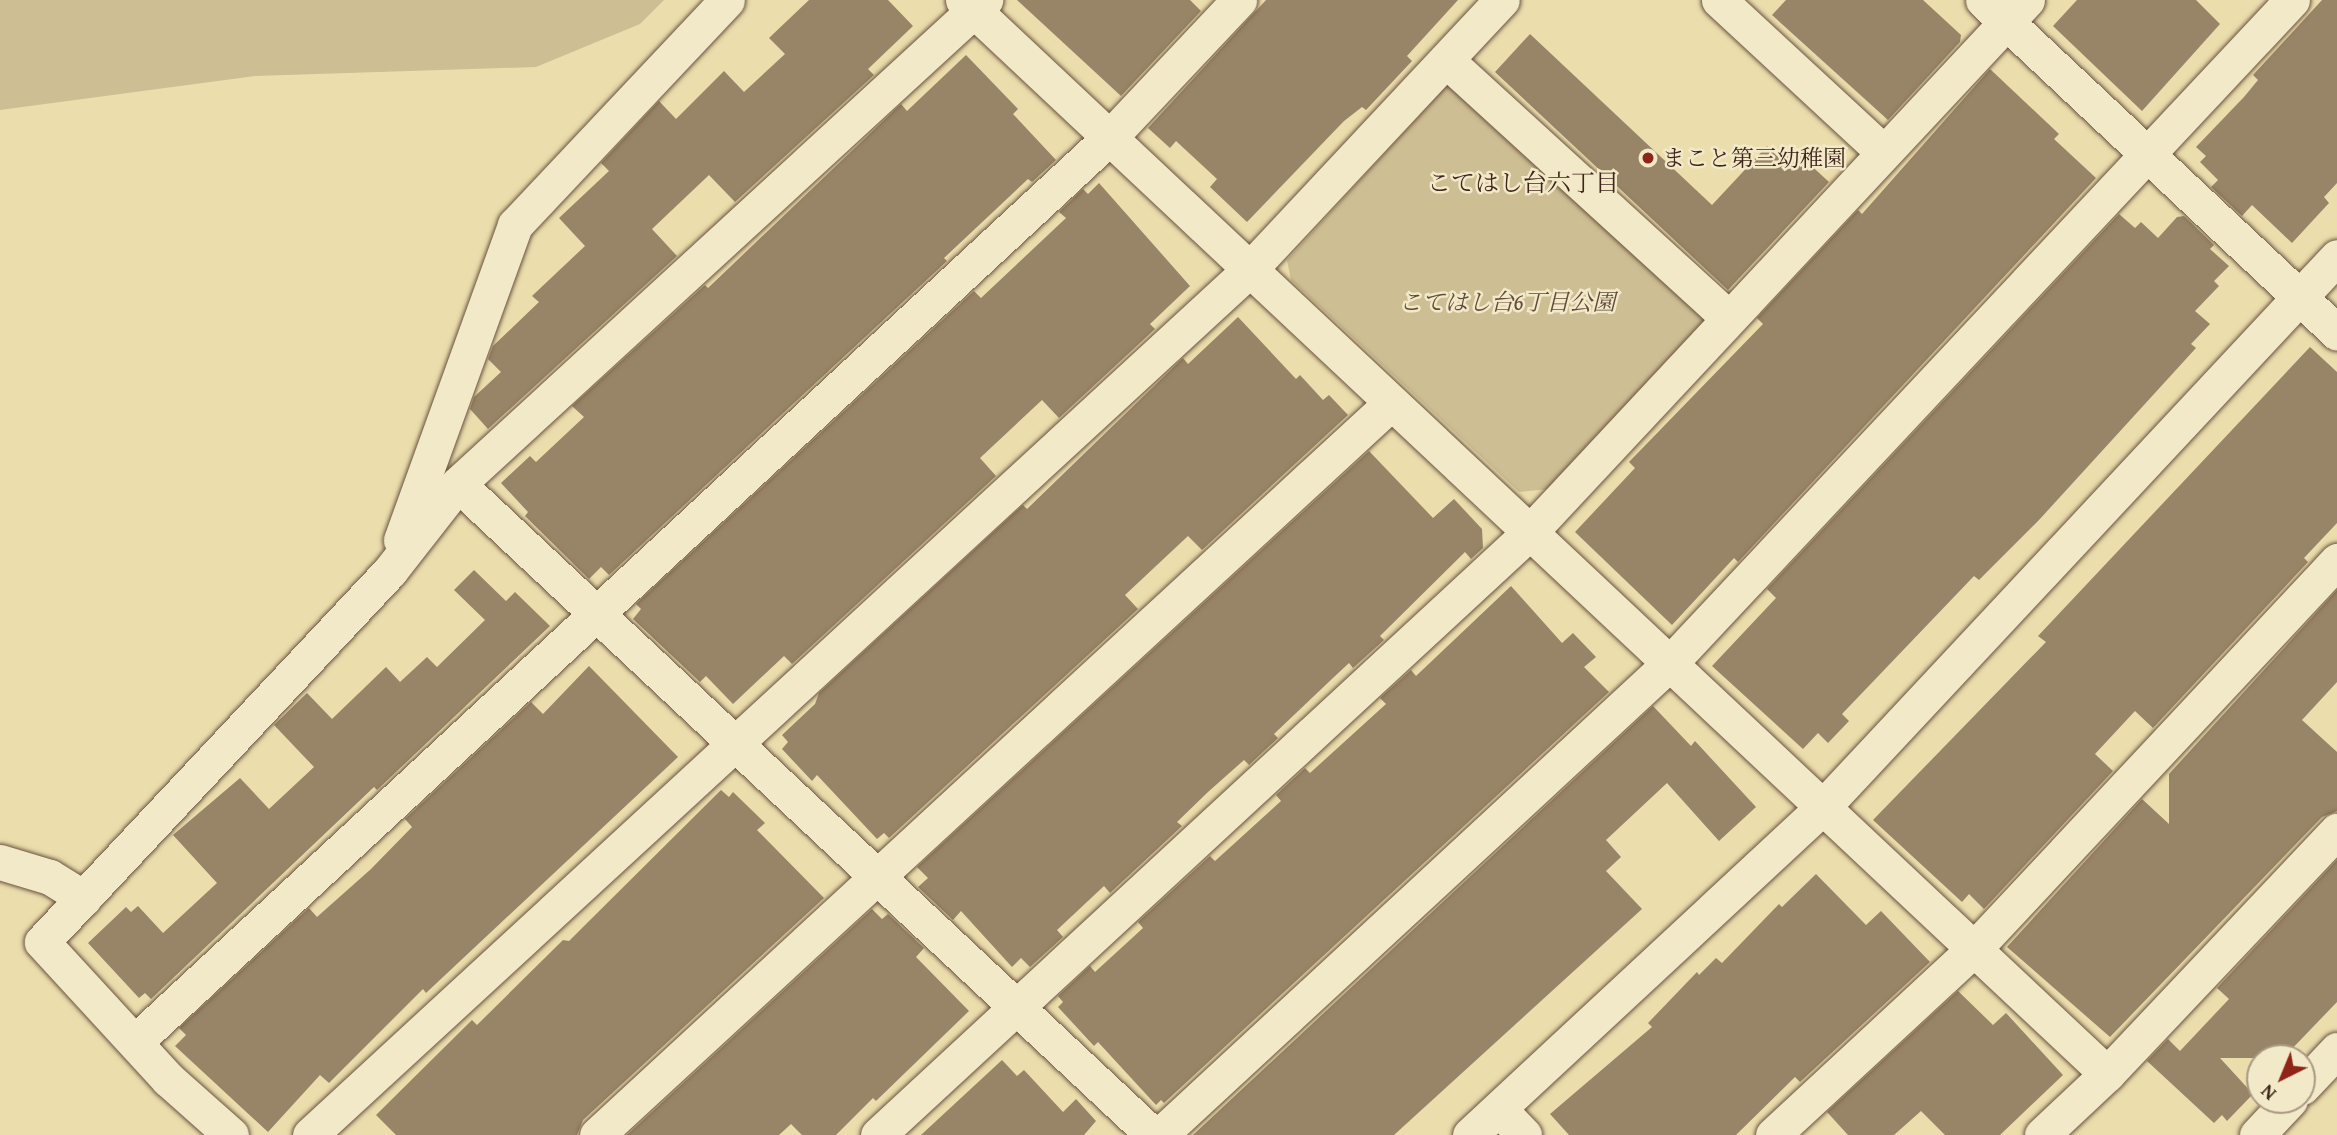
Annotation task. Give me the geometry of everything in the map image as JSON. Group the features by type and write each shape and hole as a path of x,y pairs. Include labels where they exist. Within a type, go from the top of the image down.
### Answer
{"street":[{"path":"390,571 515,225 727,0"},
{"path":"135,1042 1109,138 1240,0"},
{"path":"310,1135 1249,271 1502,0"},
{"path":"1719,0 1883,152"},
{"path":"1160,1135 1670,663 2292,0"},
{"path":"231,1135 135,1042 42,942 390,571 458,484 974,4 1109,138 1249,271 2107,1074"},
{"path":"878,1135 1530,532 1883,152 2005,7 2147,154 2337,333"},
{"path":"1446,60 1729,318"},
{"path":"1470,1135 1822,807 2337,257"},
{"path":"597,1135 1391,403"},
{"path":"458,484 1153,1135"},
{"path":"1773,1135 1973,950 2337,561"},
{"path":"2042,1135 2107,1074 2337,831"},
{"path":"0,862 50,877 84,898"},
{"path":"1499,1109 1524,1135"},
{"path":"2257,1135 2277,1114"}],"green space":[{"path":"0,0 664,0 640,24 536,67 255,76 0,110"},
{"name":"こてはし台6丁目公園","path":"1464,83 1700,302 1706,325 1549,489 1519,492 1291,280 1287,260 1446,86"}],"building":[{"path":"809,0 888,0 913,26 868,69 874,75 735,202 709,175 652,229 677,256 488,429 470,409 474,397 501,372 488,359 493,346 539,302 532,296 585,246 559,218 609,171 601,163 659,101 676,119 724,71 744,92 785,54 769,38"},
{"path":"1017,0 1190,0 1201,11 1121,96"},
{"path":"1266,0 1458,0 1407,56 1412,61 1366,110 1362,107 1344,121 1247,222 1210,187 1217,179 1176,141 1170,148 1148,128"},
{"path":"1786,0 1923,0 1961,35 1960,42 1888,120 1772,15"},
{"path":"2077,0 2196,0 2220,24 2142,111 2053,26"},
{"path":"2322,0 2337,0 2337,183 2324,197 2329,203 2292,243 2252,205 2242,216 2211,187 2218,180 2200,162 2206,156 2196,147 2244,97 2258,80 2253,75"},
{"path":"1530,34 1712,205 1767,146 1782,161 1793,149 1829,182 1728,290 1495,72"},
{"path":"966,55 1018,109 1013,114 1056,160 1032,182 1028,179 944,258 947,261 609,575 601,567 589,579 525,516 528,512 501,483 530,456 536,462 584,417 572,406 705,285 708,288 901,104 907,111"},
{"path":"1990,69 2059,134 2054,139 2096,178 1738,562 1734,558 1672,625 1575,532 1635,468 1629,462 1763,324 1757,318 1858,210 1862,214"},
{"path":"1099,183 1190,286 1150,324 1155,329 1059,418 1042,400 980,458 996,476 792,664 784,656 733,704 706,676 700,682 633,619 641,609 636,604 974,291 981,298 1066,218 1059,212 1083,189 1088,194"},
{"path":"2119,214 2135,228 2141,222 2158,238 2177,217 2184,216 2214,245 2210,249 2229,266 2214,281 2219,286 2195,311 2210,324 2191,344 2196,348 2039,520 1979,580 1974,576 1842,714 1849,721 1828,743 1818,733 1803,749 1712,666 1776,598 1767,589"},
{"path":"1238,317 1296,379 1300,375 1323,400 1329,395 1348,415 1202,550 1188,536 1125,595 1138,609 889,838 884,833 877,839 817,775 812,781 782,749 788,742 782,735 815,704 819,693 1023,505 1027,509 1183,358 1188,364"},
{"path":"2310,347 2337,372 2337,523 2304,558 2308,562 2153,728 2135,711 2095,754 2113,771 1984,909 1969,894 1962,902 1873,820 2046,642 2038,636"},
{"path":"1369,451 1433,518 1454,499 1482,529 1483,548 1471,559 1465,552 1380,636 1384,640 1353,668 1349,663 1274,734 1278,738 1249,765 1244,760 1208,792 1177,822 1182,826 1110,893 1104,886 1057,930 1063,937 1030,967 1021,958 1012,967 961,911 953,920 918,887 928,878 917,867"},
{"path":"474,570 506,601 515,592 550,626 377,790 374,787 151,999 145,993 139,998 88,943 126,907 131,912 138,906 163,933 217,883 173,835 240,778 269,809 314,767 274,725 307,693 332,719 386,667 400,682 427,657 437,667 485,620 454,590"},
{"path":"1511,586 1562,643 1573,633 1596,657 1584,667 1609,692 1164,1103 1161,1100 1156,1105 1098,1042 1094,1046 1058,1007 1063,1002 1058,996 1090,966 1095,972 1143,928 1138,922 1210,856 1215,861 1281,801 1276,795 1305,768 1310,773 1386,704 1380,698 1411,670 1416,676"},
{"path":"2337,590 2337,682 2302,720 2337,752 2337,811 2322,817 2110,1037 2007,947 2142,799 2169,824 2169,774"},
{"path":"589,666 678,757 426,993 423,989 329,1083 320,1075 268,1132 175,1046 186,1035 179,1028 309,908 317,917 371,869 412,827 405,819 531,702 543,714"},
{"path":"1653,706 1691,746 1695,741 1756,807 1719,841 1667,783 1606,840 1621,857 1606,871 1642,909 1394,1135 1193,1135"},
{"path":"721,790 729,797 733,792 765,823 757,830 824,898 583,1120 577,1135 396,1135 376,1115 472,1020 477,1025 563,940 569,941"},
{"path":"2337,860 2337,1002 2296,1044 2246,1044 2246,1058 2220,1058 2246,1086 2246,1101 2227,1121 2222,1115 2214,1123 2147,1061 2168,1039 2180,1051 2229,999 2217,988"},
{"path":"1816,874 1866,925 1881,911 1930,962 1800,1082 1795,1077 1736,1135 1569,1135 1550,1114 1652,1027 1648,1023 1697,972 1699,975 1716,958 1722,963 1779,904 1782,907"},
{"path":"872,909 882,919 888,914 924,948 916,957 969,1011 876,1101 873,1098 836,1135 802,1135 791,1124 779,1135 627,1135"},
{"path":"1958,991 1993,1025 2006,1013 2063,1075 2000,1135 1945,1135 1921,1111 1894,1135 1848,1135 1827,1112"},
{"path":"1002,1060 1017,1076 1024,1070 1063,1112 1076,1099 1096,1121 1084,1135 921,1135"}],"place":[{"name":"まこと第三幼稚園","path":"1648,158"}],"district":[{"name":"こてはし台六丁目","path":"1523,183"}]}
